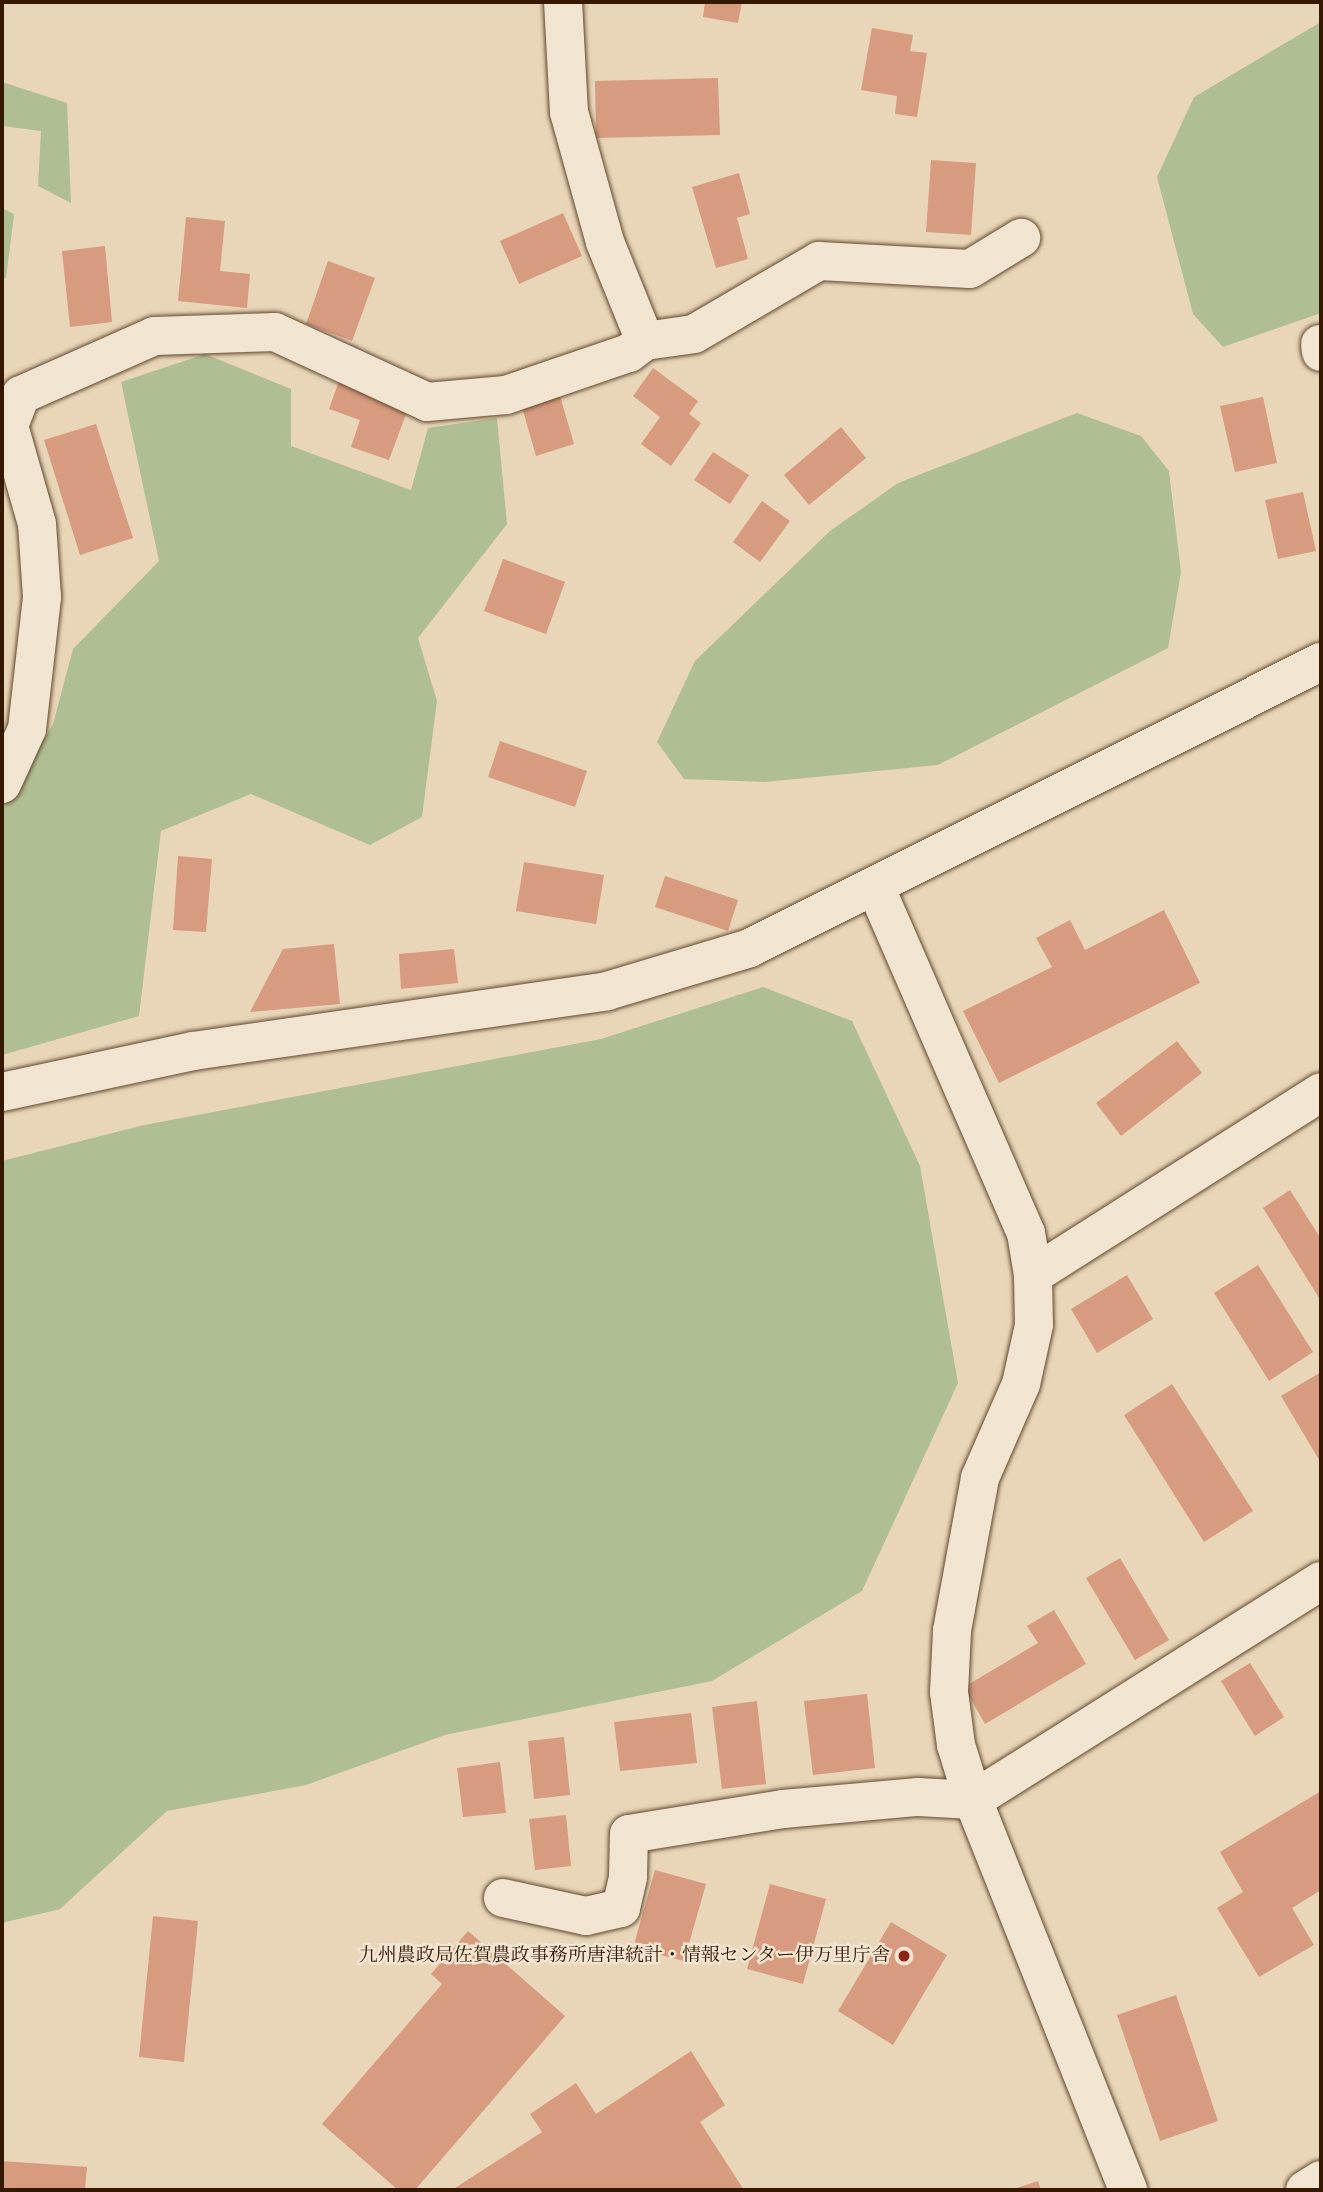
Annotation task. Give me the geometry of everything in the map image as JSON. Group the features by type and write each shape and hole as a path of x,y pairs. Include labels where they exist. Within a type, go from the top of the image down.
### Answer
{"street":[{"path":"563,2 569,112 605,242 645,341"},
{"path":"2,784 27,729 42,597 37,524 9,426 21,395 154,336 275,332 427,402 506,395 629,353 645,341 694,334 818,261 970,269 1021,238"},
{"path":"2,1092 193,1051 607,991 750,948 1321,662"},
{"path":"875,886 1026,1233 1033,1275 1032,1337 1021,1384 980,1478 951,1631 949,1692 956,1745 973,1800 1128,2190"},
{"path":"1033,1275 1321,1092"},
{"path":"503,1898 586,1916 621,1908 628,1877 629,1834 783,1809 918,1797 973,1800 1321,1581"},
{"path":"1306,2190 1321,2180"}],"green space":[{"path":"1321,22 1321,313 1223,347 1193,314 1157,177 1194,97"},
{"path":"2,82 67,103 71,203 38,186 41,131 2,126"},
{"path":"2,208 14,214 6,278 2,278"},
{"path":"205,354 291,389 291,446 411,490 428,428 497,418 507,524 418,638 437,701 422,817 370,845 251,794 161,831 139,1016 2,1055 2,810 53,724 73,649 159,561 121,382"},
{"path":"1077,413 1141,436 1169,471 1181,572 1168,648 938,765 765,782 684,779 657,742 695,661 830,531 898,483"},
{"path":"763,987 852,1021 920,1166 958,1383 862,1591 712,1681 445,1735 306,1785 167,1811 60,1909 2,1923 2,1161 144,1125 601,1039"}],"building":[{"path":"705,2 742,2 738,23 703,17"},
{"path":"872,28 913,35 910,51 927,53 917,117 895,114 897,96 861,90"},
{"path":"718,78 720,135 596,138 595,81"},
{"path":"931,160 976,163 971,235 926,232"},
{"path":"739,173 750,214 737,218 748,259 716,268 692,187"},
{"path":"563,213 582,256 519,284 500,241"},
{"path":"186,217 225,221 220,271 250,274 247,308 178,301"},
{"path":"105,246 112,322 70,327 62,251"},
{"path":"328,261 375,278 352,341 306,324"},
{"path":"653,368 698,401 689,414 701,423 671,466 641,444 660,417 633,396"},
{"path":"339,381 409,406 389,460 351,447 360,420 329,409"},
{"path":"560,396 574,444 536,456 522,407"},
{"path":"1263,397 1277,463 1235,472 1220,406"},
{"path":"96,424 133,538 80,555 44,440"},
{"path":"841,427 866,458 809,505 784,475"},
{"path":"713,452 749,475 730,504 694,480"},
{"path":"1303,492 1316,551 1278,559 1265,500"},
{"path":"762,501 790,521 760,562 733,542"},
{"path":"503,559 565,582 546,634 484,611"},
{"path":"500,741 587,771 575,807 488,777"},
{"path":"178,856 212,859 206,932 173,930"},
{"path":"524,862 604,875 596,924 516,911"},
{"path":"665,876 738,900 728,931 655,907"},
{"path":"1164,910 1200,983 999,1083 963,1011 1052,967 1036,938 1070,920 1085,950"},
{"path":"334,944 340,1004 250,1012 283,949"},
{"path":"454,949 458,983 401,989 399,954"},
{"path":"1177,1041 1202,1073 1121,1136 1096,1103"},
{"path":"1290,1190 1321,1239 1321,1301 1263,1208"},
{"path":"1258,1265 1313,1352 1269,1381 1214,1293"},
{"path":"1127,1275 1153,1319 1097,1353 1071,1309"},
{"path":"1321,1372 1321,1463 1281,1396"},
{"path":"1172,1384 1253,1511 1204,1542 1124,1415"},
{"path":"1120,1558 1169,1640 1135,1660 1086,1578"},
{"path":"1054,1610 1086,1664 985,1724 964,1687 1038,1643 1027,1626"},
{"path":"1250,1663 1284,1717 1255,1736 1221,1681"},
{"path":"867,1694 875,1768 813,1775 804,1701"},
{"path":"757,1701 766,1784 722,1789 712,1707"},
{"path":"691,1713 697,1763 620,1771 614,1722"},
{"path":"564,1737 570,1795 534,1799 528,1741"},
{"path":"500,1762 506,1813 463,1817 457,1768"},
{"path":"1321,1791 1321,1890 1292,1908 1314,1945 1259,1977 1217,1908 1243,1892 1220,1852"},
{"path":"566,1815 571,1866 535,1870 529,1819"},
{"path":"655,1870 706,1884 684,1961 633,1948"},
{"path":"770,1884 826,1899 803,1984 747,1969"},
{"path":"153,1916 198,1921 184,2062 139,2057"},
{"path":"891,1922 947,1955 893,2045 838,2011"},
{"path":"468,1931 565,2016 415,2190 398,2190 322,2124 442,1984 431,1974"},
{"path":"1176,1995 1218,2121 1160,2141 1117,2015"},
{"path":"691,2051 725,2105 700,2122 744,2190 452,2190 542,2132 530,2114 576,2083 596,2114"},
{"path":"2,2161 87,2167 85,2190 2,2190"},
{"path":"1038,2181 1041,2190 1011,2190"}],"place":[{"name":"九州農政局佐賀農政事務所唐津統計・情報センター伊万里庁舎","path":"904,1956"}]}
